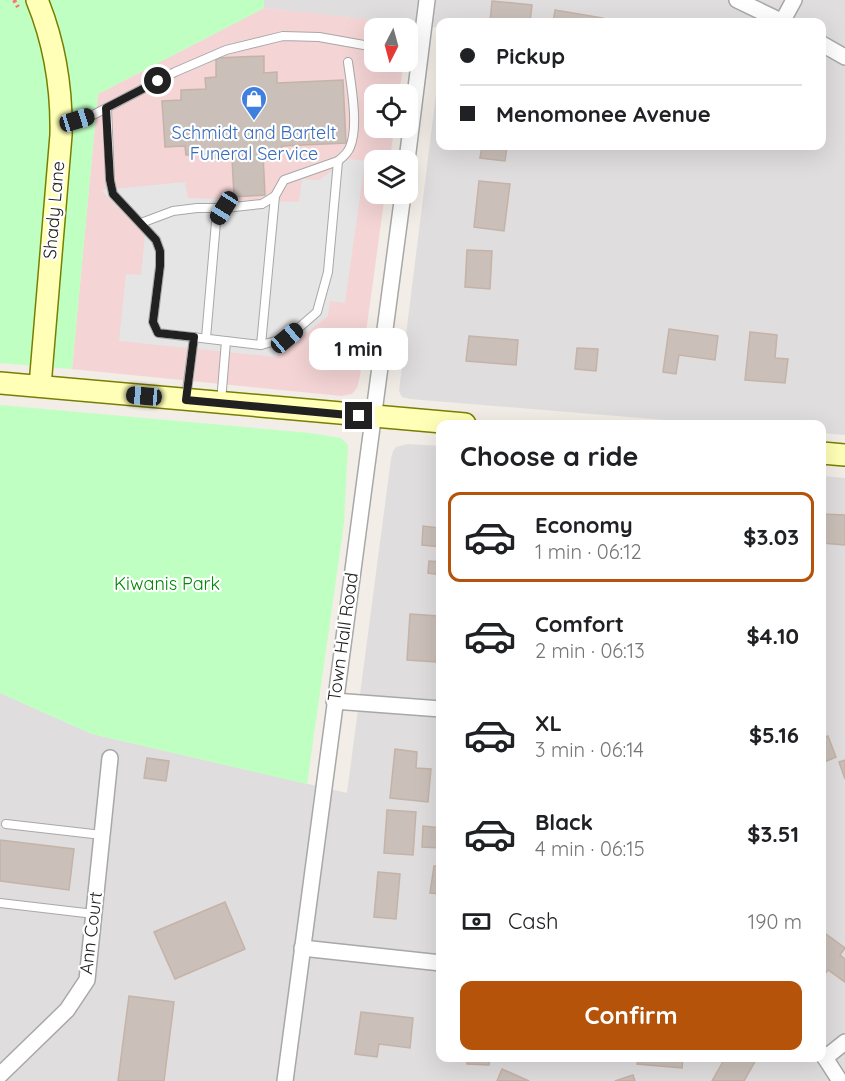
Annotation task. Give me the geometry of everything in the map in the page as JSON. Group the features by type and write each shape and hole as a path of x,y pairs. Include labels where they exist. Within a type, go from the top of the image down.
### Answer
{"street":[{"path":"418,39 428,0"},
{"path":"737,0 774,18"},
{"path":"784,18 794,0"},
{"name":"Shady Lane","path":"28,4 49,28 62,100 40,386"},
{"path":"826,46 845,57"},
{"path":"408,150 413,72"},
{"name":"Town Hall Road","path":"285,1081 402,204"},
{"path":"0,383 436,422"},
{"path":"826,453 845,455"},
{"path":"334,701 436,709"},
{"name":"Ann Court","path":"0,1076 67,1010 87,980 110,758"},
{"path":"303,948 436,962"},
{"path":"826,1055 845,1042"},
{"path":"826,1059 840,1081"}],"lane":[{"path":"61,125 93,115 175,72 226,50 283,36 319,37 364,45"},
{"path":"261,345 275,196 284,180 338,161 351,146 354,129 348,62"},
{"path":"106,108 110,180 113,194 156,240 160,251 153,322 158,333 261,345 287,338 317,312 328,272 338,161"},
{"path":"141,223 172,211 261,204 275,196"},
{"path":"206,338 216,222 224,208"},
{"path":"186,400 194,337"},
{"path":"220,403 226,341"},
{"path":"6,824 102,835"},
{"path":"0,903 94,914"}],"path":[{"path":"14,0 28,4"}],"shaded area":[{"path":"264,0 845,0 845,435 826,433 826,420 665,420 410,399 402,397 399,391 436,94 436,150 826,150 826,18 436,18 436,27 418,25 418,18 364,19 264,8"},
{"path":"264,8 364,19 364,72 402,72 401,84 364,84 364,138 393,138 391,150 364,150 364,204 384,204 360,376 357,388 352,394 342,396 72,369 98,94"},
{"path":"349,159 364,161 345,303 330,301 328,316 276,357 119,341 126,274 141,275 145,235 101,190 185,182 188,198 299,202 302,179 319,180"},
{"path":"408,444 436,446 436,1062 826,1062 826,476 845,478 845,1081 0,1081 0,693 92,734 347,793 391,459 396,447"}],"green space":[{"path":"0,0 264,0 264,8 98,94 72,369 0,363"},
{"name":"Kiwanis Park","path":"0,405 310,433 341,438 348,445 344,523 307,784 92,734 0,693"}],"building":[{"path":"492,1 532,5 530,18 490,18"},
{"path":"555,10 603,18 554,18"},
{"name":"Schmidt and Bartelt Funeral Service","path":"264,56 264,73 277,72 277,83 343,80 346,143 282,146 282,153 263,154 265,195 234,197 232,157 210,158 210,154 186,155 185,146 165,147 162,101 181,100 181,90 206,89 205,78 216,77 216,58"},
{"path":"481,150 506,150 505,161 480,158"},
{"path":"479,181 510,184 504,231 474,227"},
{"path":"467,250 492,251 490,289 465,287"},
{"path":"669,329 718,336 715,360 679,355 676,374 663,372"},
{"path":"750,332 777,335 775,358 788,359 785,383 745,380"},
{"path":"469,336 518,340 516,365 466,361"},
{"path":"577,348 598,349 596,371 575,369"},
{"path":"826,514 845,515 845,545 826,543"},
{"path":"423,526 436,528 436,546 422,545"},
{"path":"429,561 436,562 436,574 428,573"},
{"path":"410,614 436,616 436,662 407,660"},
{"path":"828,736 836,757 826,761 826,737"},
{"path":"395,749 417,752 416,768 431,769 428,802 390,798"},
{"path":"147,758 169,761 166,781 144,778"},
{"path":"845,760 845,779 839,762"},
{"path":"387,810 416,812 413,855 384,853"},
{"path":"423,826 436,827 436,848 422,847"},
{"path":"0,840 74,849 69,890 0,881"},
{"path":"434,866 436,866 436,894 430,893"},
{"path":"378,872 400,874 396,919 374,917"},
{"path":"225,902 245,949 175,979 154,932"},
{"path":"826,934 845,948 840,955 845,959 845,982 828,970 826,973"},
{"path":"129,996 174,1002 164,1081 118,1081"},
{"path":"361,1012 413,1018 410,1048 379,1044 377,1057 355,1054"},
{"path":"467,1062 489,1062 489,1065 467,1064"},
{"path":"637,1062 683,1062 682,1068 637,1064"},
{"path":"723,1062 755,1062 744,1081 712,1081"},
{"path":"502,1069 529,1081 497,1081"},
{"path":"633,1075 635,1081 615,1081"}],"place":[{"name":"Schmidt and Bartelt Funeral Service","path":"254,122"}],"route":[{"path":"158,81 106,108 110,180 113,194 156,240 160,251 154,328 158,333 194,337 186,400 359,416"}]}
